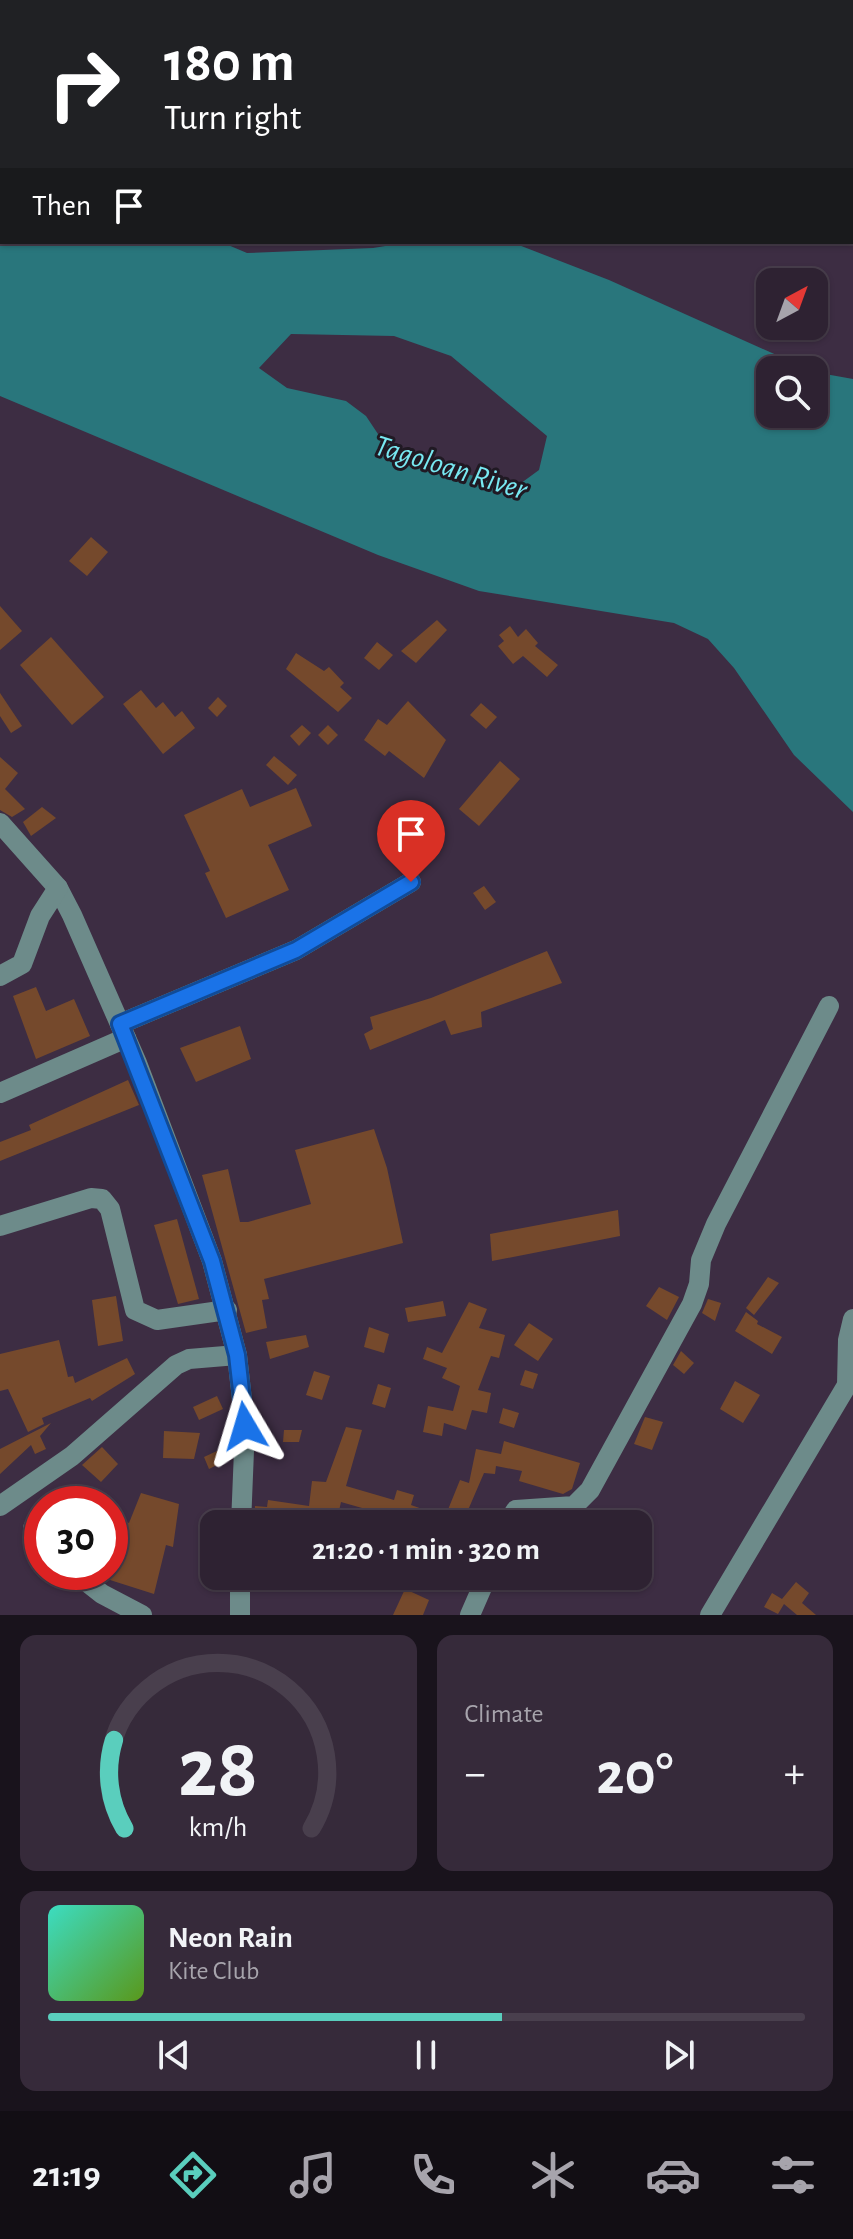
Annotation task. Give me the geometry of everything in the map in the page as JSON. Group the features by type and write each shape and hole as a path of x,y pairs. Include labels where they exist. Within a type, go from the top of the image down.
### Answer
{"street":[{"path":"0,823 58,888 123,1031 212,1261 237,1355 245,1426 242,1510"},
{"path":"0,1093 296,950 411,882"},
{"path":"0,976 22,964 40,916 58,888"},
{"path":"516,1510 574,1506 590,1490 692,1304 699,1284 701,1260 716,1224 829,1006"},
{"path":"0,1226 91,1198 102,1199 110,1209 131,1303 140,1315 157,1320 227,1310"},
{"path":"710,1615 847,1385 850,1371 848,1340 853,1319"},
{"path":"0,1506 72,1456 176,1365 189,1359 237,1355"},
{"path":"97,1590 142,1615"},
{"path":"240,1590 240,1615"},
{"path":"470,1615 481,1590"}],"shaded area":[{"path":"0,244 226,244 247,253 373,248 398,244 516,244 609,280 779,356 756,356 756,428 828,428 828,375 853,379 853,812 794,755 734,668 708,639 674,623 479,591 378,555 0,396","holes":["291,334 394,336 451,356 547,436 539,470 513,489 404,453 378,434 366,416 346,401 287,388 259,368"]}],"building":[{"path":"91,537 108,552 87,576 69,561"},
{"path":"0,606 22,631 0,650"},
{"path":"437,620 447,630 416,663 401,651"},
{"path":"510,626 518,637 526,629 538,643 535,646 558,665 547,677 523,656 513,664 498,646 504,641 499,635"},
{"path":"51,637 104,697 72,725 20,665"},
{"path":"377,642 393,655 379,670 364,658"},
{"path":"296,653 324,671 329,667 344,683 340,687 352,698 338,712 286,669"},
{"path":"141,690 156,708 163,702 175,717 182,711 195,728 163,754 123,704"},
{"path":"0,693 22,726 11,733 0,716"},
{"path":"218,697 227,706 217,717 208,708"},
{"path":"408,701 446,740 424,778 389,751 385,756 364,740 378,719 387,725"},
{"path":"481,703 497,717 486,729 470,715"},
{"path":"302,725 311,733 299,746 290,736"},
{"path":"328,725 338,735 328,745 318,735"},
{"path":"274,756 297,775 288,785 266,765"},
{"path":"0,757 18,773 5,789 25,809 12,817 0,810"},
{"path":"500,761 520,779 479,826 459,809"},
{"path":"296,788 312,826 268,845 289,890 226,918 205,873 210,871 184,815 242,789 250,807"},
{"path":"42,807 56,818 31,836 23,822"},
{"path":"484,886 496,902 485,910 473,893"},
{"path":"547,951 562,983 481,1012 482,1027 451,1035 445,1020 370,1050 364,1034 373,1029 370,1017 431,998"},
{"path":"36,987 46,1011 74,999 90,1036 36,1059 13,996"},
{"path":"240,1026 251,1059 196,1082 180,1048"},
{"path":"128,1080 139,1105 0,1161 0,1142 31,1130 29,1125"},
{"path":"374,1129 387,1168 403,1243 264,1279 269,1299 262,1300 267,1328 246,1333 202,1175 228,1169 240,1222 248,1222 311,1204 295,1150"},
{"path":"618,1210 620,1236 492,1261 490,1234"},
{"path":"177,1219 199,1299 178,1304 154,1225"},
{"path":"768,1277 779,1283 754,1315 746,1308"},
{"path":"659,1287 679,1297 667,1320 646,1306"},
{"path":"116,1296 123,1341 98,1346 92,1300"},
{"path":"708,1299 721,1303 715,1321 702,1313"},
{"path":"443,1301 446,1316 408,1322 405,1308"},
{"path":"469,1302 487,1309 479,1328 505,1335 499,1358 491,1356 478,1390 491,1393 487,1413 472,1410 466,1430 444,1423 442,1436 423,1432 428,1406 453,1411 460,1386 442,1378 447,1368 423,1359 427,1347 442,1353"},
{"path":"746,1312 758,1321 757,1324 782,1337 772,1354 735,1331"},
{"path":"529,1323 553,1339 538,1361 514,1345"},
{"path":"369,1327 389,1334 384,1353 364,1347"},
{"path":"306,1335 309,1347 270,1359 266,1342"},
{"path":"59,1340 68,1377 73,1376 75,1383 127,1358 135,1374 92,1401 90,1398 42,1418 44,1424 28,1432 8,1389 0,1391 0,1354"},
{"path":"681,1351 694,1363 684,1374 673,1365"},
{"path":"525,1370 538,1374 533,1389 520,1385"},
{"path":"314,1371 330,1376 322,1400 306,1395"},
{"path":"735,1381 760,1395 743,1423 720,1409"},
{"path":"378,1384 391,1388 385,1408 372,1404"},
{"path":"217,1396 223,1409 199,1420 193,1407"},
{"path":"503,1408 519,1413 514,1428 499,1423"},
{"path":"645,1417 663,1422 652,1450 634,1444"},
{"path":"51,1423 40,1436 46,1449 35,1454 31,1445 0,1474 0,1449"},
{"path":"346,1427 362,1430 346,1486 394,1500 397,1490 414,1495 411,1505 425,1510 369,1510 341,1502 339,1510 255,1510 255,1506 267,1507 268,1500 309,1506 312,1481 326,1482"},
{"path":"284,1430 302,1430 299,1442 283,1442"},
{"path":"164,1431 200,1433 194,1459 163,1458"},
{"path":"504,1441 580,1463 572,1489 563,1494 519,1481 522,1471 496,1466 495,1474 484,1473 468,1510 448,1510 460,1480 469,1483 476,1449 501,1454"},
{"path":"102,1447 118,1464 101,1482 82,1465"},
{"path":"219,1450 225,1461 209,1469 204,1457"},
{"path":"141,1493 179,1504 173,1547 166,1545 154,1594 128,1586 129,1523"},
{"path":"796,1582 809,1593 802,1603 816,1615 797,1615 784,1604 778,1614 764,1607 772,1593 782,1599"},
{"path":"405,1590 429,1600 423,1615 393,1615"}],"route":[{"path":"245,1426 237,1355 212,1261 120,1024 296,950 373,908 411,882"}],"water label":[{"name":"Tagoloan River","path":"451,467"}]}
